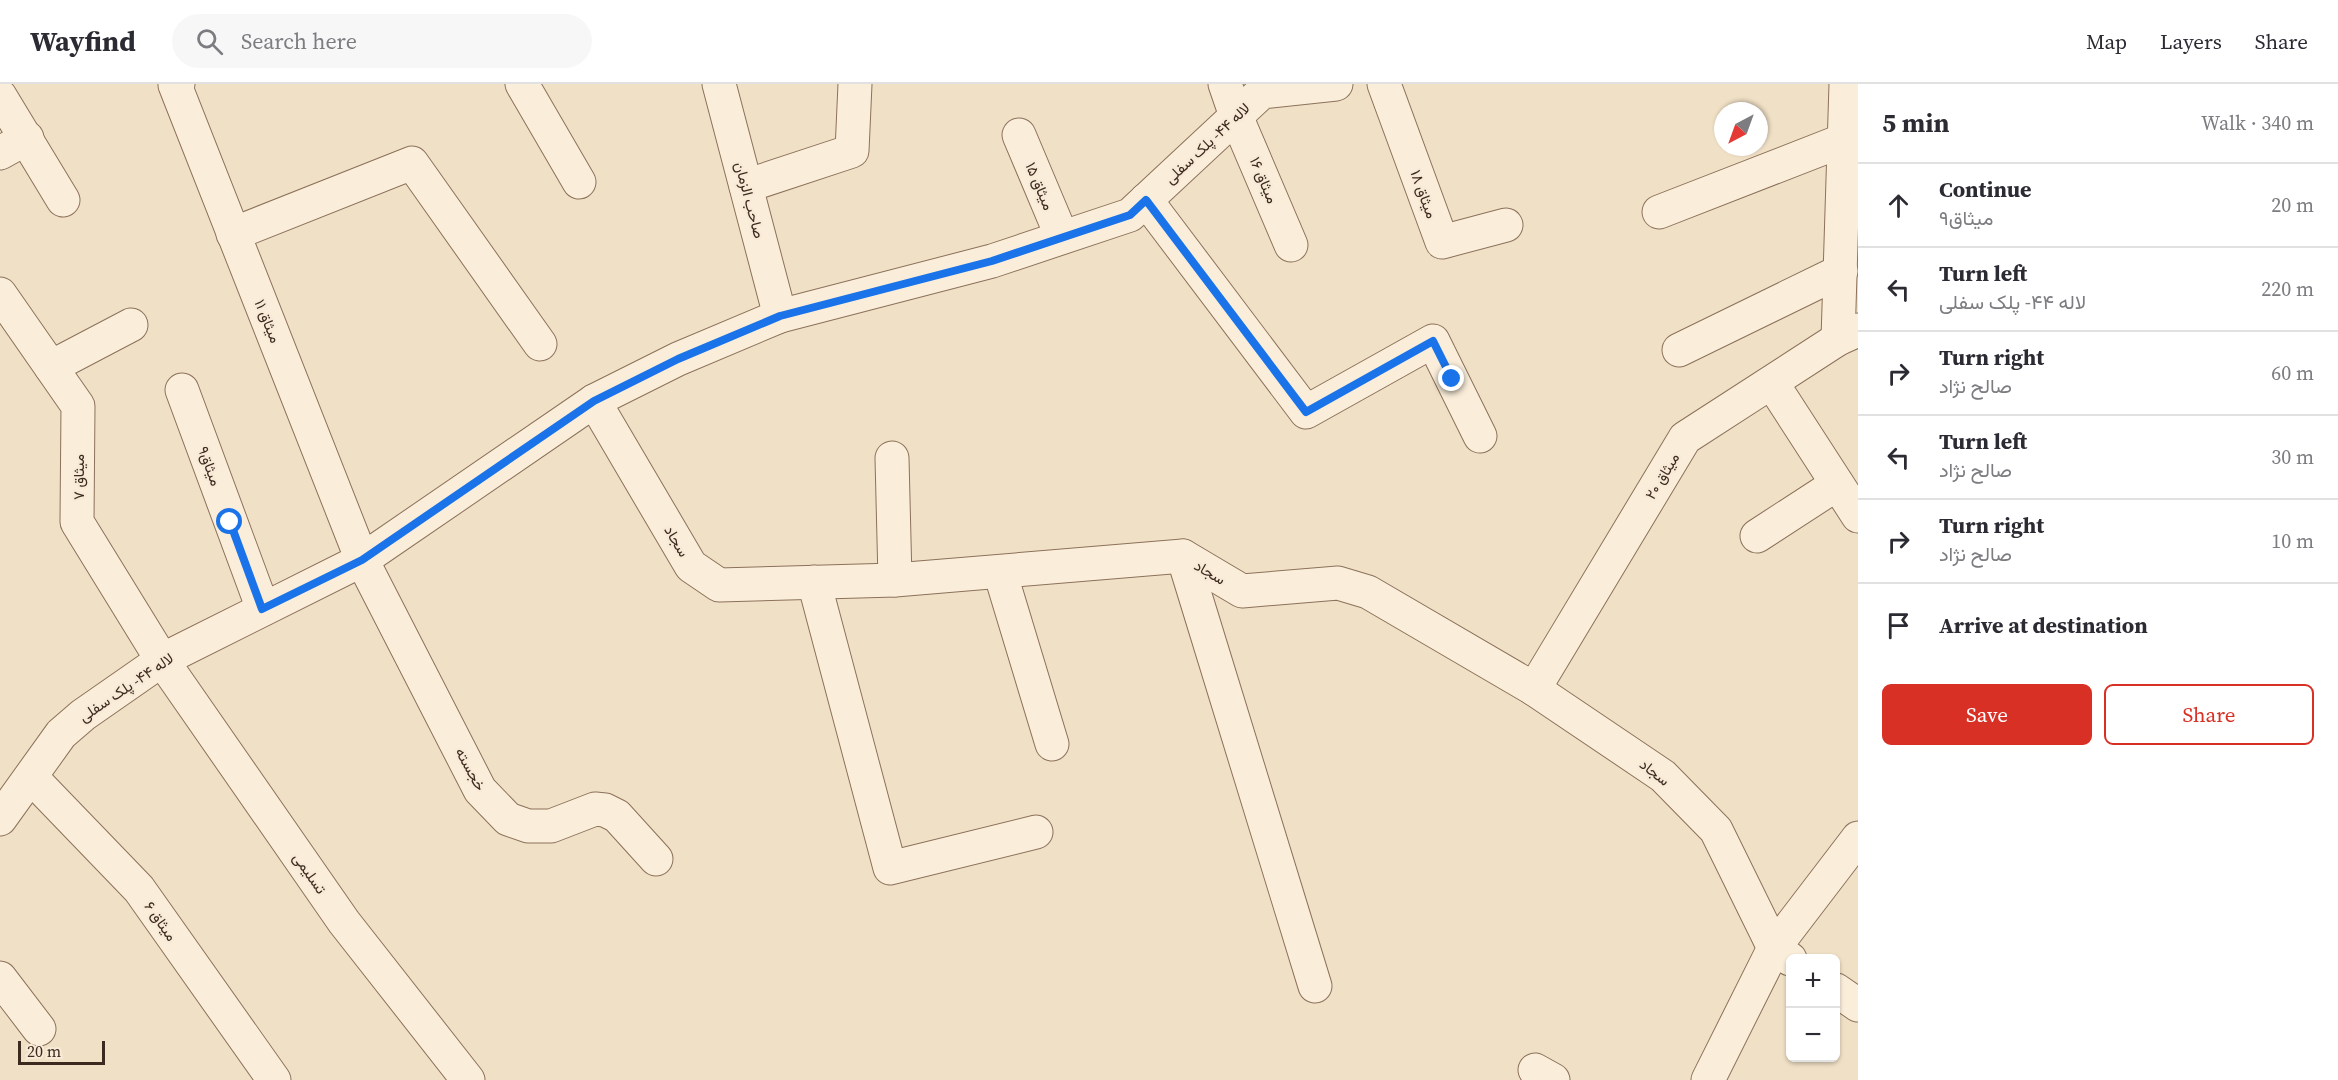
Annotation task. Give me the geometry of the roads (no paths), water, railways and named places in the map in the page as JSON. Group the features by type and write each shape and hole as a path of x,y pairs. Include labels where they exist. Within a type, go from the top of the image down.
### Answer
{"street":[{"name":"میثاق ۱۱","path":"176,84 362,560"},
{"path":"522,84 579,182"},
{"name":"صاحب الزمان","path":"719,84 780,316"},
{"path":"746,186 852,151 855,84"},
{"name":"میثاق ۱۶","path":"1225,84 1236,116 1291,245"},
{"name":"لاله ۴۴- پلک سفلی","path":"0,819 61,734 82,715 162,660 362,560 594,401 678,359 780,316 992,261 1130,215 1262,92 1336,84"},
{"name":"میثاق ۱۸","path":"1384,84 1442,242 1506,225"},
{"path":"1846,84 1840,271 1848,334"},
{"path":"0,96 13,146 63,200"},
{"name":"میثاق ۱۵","path":"1019,135 1062,237"},
{"path":"1659,212 1844,140"},
{"path":"233,234 412,163 540,344"},
{"path":"1146,200 1306,412 1433,341 1480,436"},
{"path":"1680,350 1840,271"},
{"name":"میثاق ۷","path":"0,294 78,406 77,522 162,660"},
{"path":"51,367 131,325"},
{"name":"میثاق ۲۰","path":"1534,689 1684,438 1848,334"},
{"path":"1773,383 1858,516"},
{"name":"میثاق۹","path":"182,390 262,609"},
{"name":"سجاد","path":"594,401 691,566 719,585 895,580 1183,556 1242,591 1338,583 1368,592 1534,689 1663,776 1716,830 1782,954"},
{"path":"892,458 895,580"},
{"path":"1757,536 1837,484"},
{"path":"1183,556 1315,986"},
{"name":"خجسته","path":"362,560 480,790 508,819 528,826 551,826 595,809 605,810 617,816 656,859"},
{"path":"1000,572 1052,744"},
{"path":"813,582 890,868 1036,832"},
{"name":"تسلیمی","path":"162,660 344,922 468,1080"},
{"name":"میثاق ۶","path":"31,777 139,890 274,1080"},
{"path":"1708,1080 1782,954 1858,838"},
{"path":"0,978 39,1029"},
{"path":"1840,993 1858,1005"}]}
